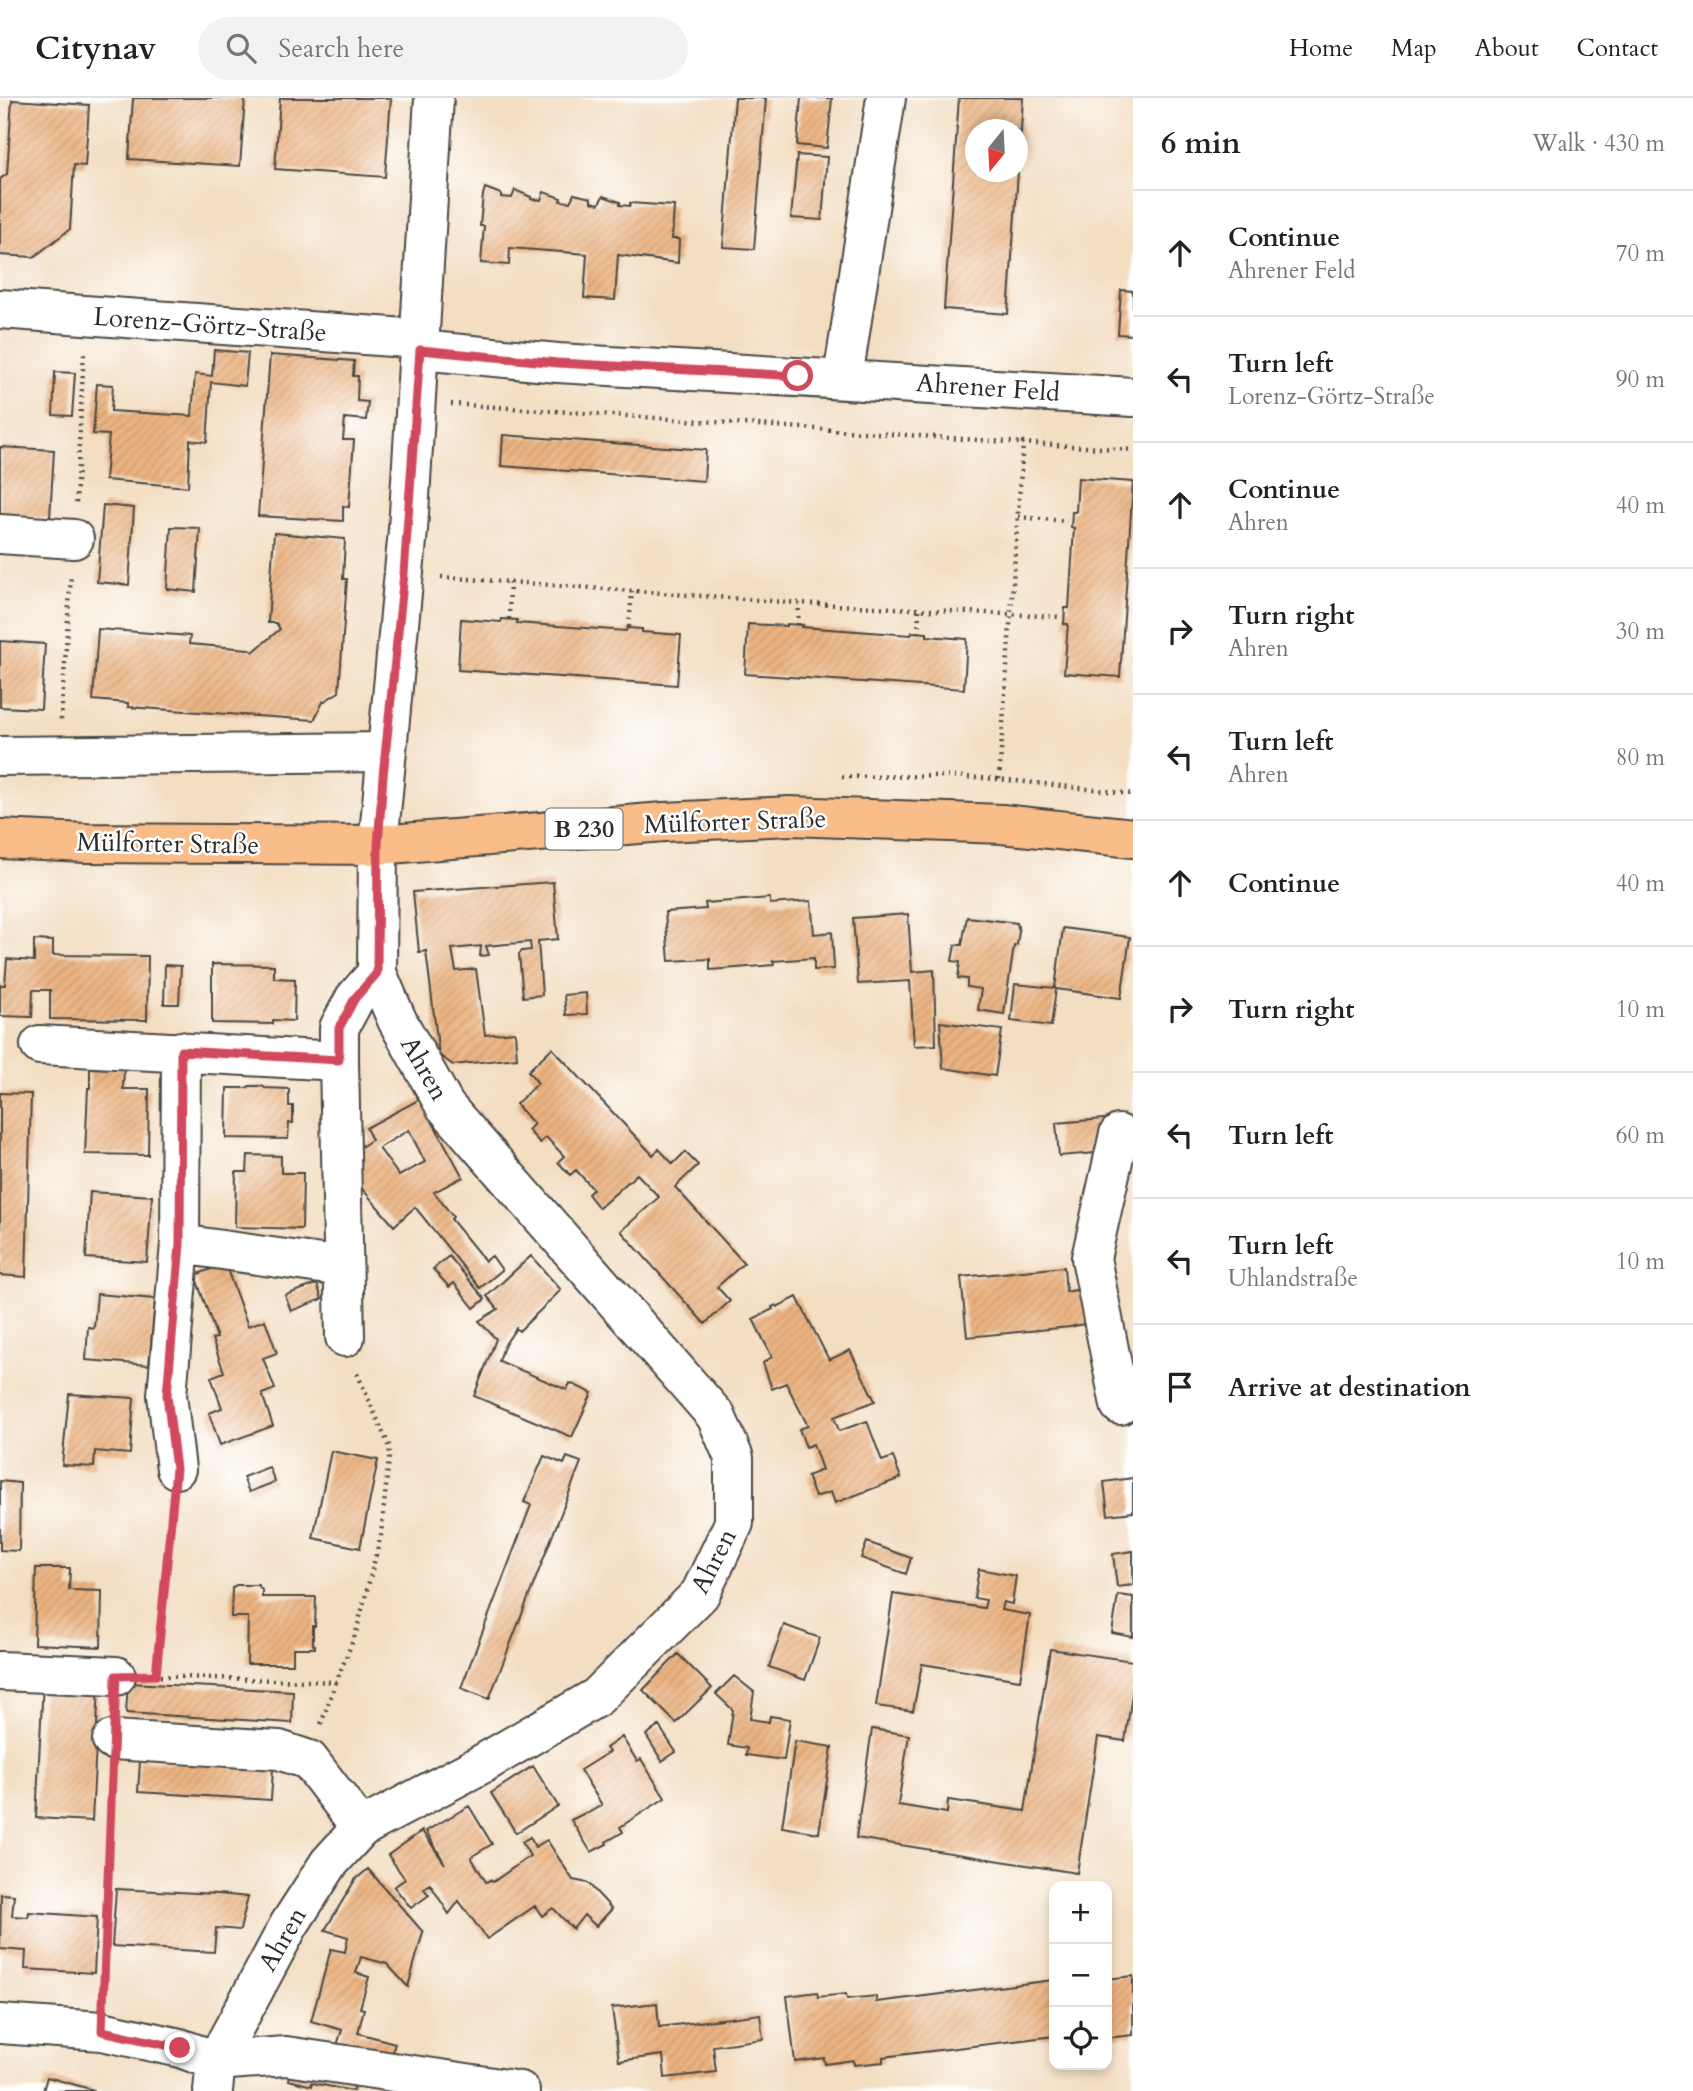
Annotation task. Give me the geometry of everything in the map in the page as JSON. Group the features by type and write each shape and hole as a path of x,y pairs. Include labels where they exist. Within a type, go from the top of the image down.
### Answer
{"main road":[{"name":"Mülforter Straße","path":"0,839 86,843 378,845 664,822 790,816 1002,824 1133,838"}],"street":[{"path":"378,845 404,574 417,402 434,98"},
{"path":"842,378 886,98"},
{"name":"Lorenz-Görtz-Straße","path":"0,309 420,344"},
{"name":"Ahrener Feld","path":"420,344 558,363 1133,397"},
{"path":"0,534 74,540"},
{"path":"0,756 386,752"},
{"name":"Ahren","path":"214,2076 289,1925 329,1863 361,1828 482,1764 597,1697 700,1594 734,1523 734,1458 716,1416 446,1106 397,1020 377,973 378,845"},
{"path":"345,1337 339,1028 355,998 377,973"},
{"path":"40,1045 339,1060"},
{"path":"176,1469 167,1395 180,1244 181,1051"},
{"path":"1119,1134 1091,1258 1119,1405"},
{"path":"180,1244 342,1267"},
{"path":"0,1671 116,1676"},
{"path":"112,1740 279,1750 309,1760 361,1828"},
{"path":"0,2024 102,2031 180,2048 214,2076 286,2056 520,2091"}],"path":[{"path":"50,755 60,745 86,315"},
{"path":"417,402 1133,450"},
{"path":"999,779 1023,443"},
{"path":"1018,517 1067,521"},
{"path":"404,574 799,603 1062,617"},
{"path":"509,619 510,582"},
{"path":"629,627 632,591"},
{"path":"798,625 799,603"},
{"path":"918,633 919,610"},
{"path":"309,1760 356,1633 381,1535 390,1448 350,1359 345,1337"},
{"path":"156,1675 176,1469"},
{"path":"116,1676 336,1682"},
{"path":"102,2031 112,1740"}],"building":[{"path":"133,98 245,98 240,166 129,159"},
{"path":"280,98 391,98 385,177 275,169"},
{"path":"735,98 766,98 754,249 723,247"},
{"path":"801,98 832,98 827,148 797,145"},
{"path":"959,98 1023,98 1022,119 965,119 965,182 1017,182 1008,314 944,309"},
{"path":"12,100 89,105 85,166 74,165 70,229 34,257 0,255 0,179 7,174"},
{"path":"797,155 827,157 822,220 791,218"},
{"path":"485,188 501,194 501,197 512,198 515,190 531,199 541,200 544,192 561,198 560,201 570,202 574,194 591,198 591,202 599,204 603,196 620,202 620,205 630,206 630,203 674,206 672,239 679,239 678,263 618,255 615,300 584,298 587,254 510,248 509,265 481,263 484,226 480,226"},
{"path":"1121,290 1133,291 1133,335 1118,334"},
{"path":"214,350 248,353 245,386 211,382 207,442 190,440 188,487 105,480 109,435 93,434 97,384 113,385 111,411 192,416 195,374 212,376"},
{"path":"270,355 354,361 353,376 358,376 357,401 368,402 366,420 345,418 343,440 354,440 349,507 343,506 343,521 258,516"},
{"path":"55,372 75,373 72,416 53,415"},
{"path":"503,435 706,450 704,481 501,466"},
{"path":"0,447 54,450 50,518 0,515"},
{"path":"1078,478 1133,482 1120,677 1064,673 1068,624 1064,624 1065,608 1069,608 1074,528 1071,527 1072,512 1076,512"},
{"path":"103,505 134,508 129,585 97,582"},
{"path":"171,527 200,528 196,592 167,589"},
{"path":"274,533 345,539 343,579 347,579 339,692 323,702 314,720 128,707 128,703 93,700 98,629 190,636 189,644 249,649 253,652 280,629 276,623 268,623"},
{"path":"461,619 501,622 502,619 517,620 517,623 626,631 627,628 642,629 642,632 681,635 677,685 458,670"},
{"path":"748,624 803,625 802,627 911,635 912,632 927,633 927,636 967,639 964,689 745,674"},
{"path":"0,641 45,644 41,709 0,707"},
{"path":"553,882 558,939 538,941 542,995 523,997 519,954 531,950 530,942 486,946 489,955 480,956 481,946 452,949 456,971 476,969 485,1035 515,1032 517,1058 453,1065 439,1055 426,951 419,952 413,892"},
{"path":"770,898 770,904 811,901 814,934 832,932 834,969 814,970 814,958 773,961 774,965 710,970 710,959 669,961 665,912 706,909 705,903"},
{"path":"908,914 912,972 934,970 936,1045 914,1046 910,981 858,984 853,918"},
{"path":"967,917 1017,923 1017,945 1014,946 1004,1014 978,1010 981,989 967,987 967,979 958,978 960,962 952,961 955,945 962,945"},
{"path":"1063,928 1130,937 1121,998 1056,989 1051,1026 1011,1021 1015,984 1055,988"},
{"path":"34,940 53,941 53,955 148,956 147,1020 50,1019 50,990 33,990 32,1017 0,1016 0,985 5,985 7,959 34,961"},
{"path":"212,964 274,965 274,978 295,979 294,1021 273,1020 273,1024 212,1023"},
{"path":"165,965 181,966 179,1004 164,1004"},
{"path":"586,993 587,1014 566,1015 564,995"},
{"path":"940,1022 1002,1030 995,1076 943,1068"},
{"path":"552,1048 653,1155 659,1149 673,1164 685,1152 698,1165 675,1187 744,1263 717,1287 730,1301 705,1324 621,1231 659,1197 637,1174 599,1208 588,1194 593,1189 576,1170 570,1175 558,1162 564,1156 546,1137 540,1143 528,1130 534,1124 516,1104 538,1083 528,1071"},
{"path":"90,1068 124,1069 123,1089 149,1089 148,1155 85,1154"},
{"path":"250,1086 289,1089 293,1123 289,1123 288,1139 226,1138 227,1088"},
{"path":"0,1093 31,1094 26,1277 0,1275"},
{"path":"420,1099 463,1177 434,1192 453,1217 451,1219 485,1261 492,1256 502,1270 480,1288 415,1207 394,1226 358,1184 359,1148 372,1140 366,1128","holes":["409,1130 425,1162 399,1176 379,1148"]},
{"path":"1115,1118 1109,1152 1059,1156 1056,1123"},
{"path":"248,1155 281,1156 281,1173 303,1173 302,1229 235,1227 236,1172 247,1172"},
{"path":"90,1192 152,1196 147,1262 86,1258"},
{"path":"449,1256 485,1299 474,1308 454,1283 449,1287 433,1269"},
{"path":"531,1256 561,1290 519,1331 516,1328 504,1346 499,1361 567,1390 570,1383 592,1393 572,1437 474,1396 496,1339 479,1321 498,1309 487,1296"},
{"path":"225,1264 248,1326 265,1320 277,1353 263,1358 275,1389 262,1394 273,1426 220,1445 209,1413 222,1408 211,1377 224,1372 212,1339 217,1338 195,1275"},
{"path":"1064,1267 1066,1292 1081,1289 1088,1323 967,1337 961,1277"},
{"path":"317,1284 322,1299 291,1311 285,1295"},
{"path":"97,1294 155,1299 149,1365 86,1360 88,1327 94,1328"},
{"path":"797,1297 829,1360 850,1350 875,1401 834,1417 839,1431 867,1421 882,1461 893,1457 901,1478 835,1503 831,1492 815,1497 807,1476 822,1470 813,1444 806,1447 799,1429 808,1426 786,1383 772,1389 763,1363 772,1357 753,1319 776,1305 777,1307"},
{"path":"69,1394 134,1398 130,1454 95,1451 94,1467 62,1465"},
{"path":"331,1451 378,1460 360,1548 313,1538"},
{"path":"544,1456 564,1464 567,1457 581,1462 489,1699 461,1688 531,1505 524,1502"},
{"path":"269,1467 275,1482 249,1492 243,1477"},
{"path":"1133,1478 1133,1512 1108,1515 1104,1482"},
{"path":"0,1481 20,1483 19,1551 0,1550"},
{"path":"867,1542 911,1558 906,1574 861,1558"},
{"path":"1133,1551 1133,1585 1117,1587 1113,1554"},
{"path":"36,1568 70,1568 69,1590 102,1591 101,1647 34,1644"},
{"path":"979,1569 1016,1576 1012,1604 1003,1602 1001,1610 1030,1615 1020,1680 922,1664 913,1711 876,1706 893,1594 984,1608 986,1600 974,1598"},
{"path":"236,1585 258,1585 262,1590 262,1597 316,1597 313,1626 315,1648 293,1648 293,1664 247,1664 248,1617 231,1617 232,1588"},
{"path":"1118,1595 1133,1597 1133,1637 1112,1633"},
{"path":"784,1625 820,1638 805,1680 769,1667"},
{"path":"1050,1649 1133,1661 1133,1688 1125,1741 1098,1737 1077,1873 856,1838 872,1729 909,1735 898,1805 947,1813 948,1800 1025,1811"},
{"path":"678,1654 712,1688 676,1723 643,1690"},
{"path":"734,1676 754,1692 750,1719 769,1722 770,1716 790,1719 784,1760 746,1755 747,1748 728,1745 733,1710 716,1694"},
{"path":"43,1682 99,1686 92,1821 36,1818"},
{"path":"128,1683 293,1691 292,1723 126,1713"},
{"path":"659,1726 676,1752 662,1761 646,1735"},
{"path":"622,1737 637,1761 641,1759 665,1798 620,1827 623,1832 591,1852 571,1820 602,1805 580,1770 609,1752 606,1748"},
{"path":"795,1741 832,1747 819,1833 782,1827"},
{"path":"140,1761 273,1769 271,1800 138,1792"},
{"path":"533,1766 558,1806 516,1833 491,1793"},
{"path":"469,1806 492,1844 471,1857 486,1882 493,1882 530,1856 522,1842 530,1837 535,1847 547,1840 573,1880 588,1883 612,1909 596,1926 584,1915 573,1929 553,1908 542,1916 535,1906 487,1939 459,1901 449,1914 430,1884 424,1889 429,1895 411,1908 394,1887 405,1879 388,1855 422,1831 445,1864 426,1831"},
{"path":"368,1869 423,1932 408,1987 387,1964 361,1957 356,1973 369,1977 360,2008 364,2009 358,2033 395,2043 390,2062 335,2051 342,2030 311,2021 331,1949 345,1952 348,1937 325,1930 355,1880"},
{"path":"116,1889 248,1897 240,1930 216,1928 214,1952 112,1946"},
{"path":"1,1894 14,1895 12,1916 28,1917 29,1912 97,1917 94,1973 25,1969 26,1951 0,1949"},
{"path":"1133,1976 1133,2035 1112,2037 1112,1978"},
{"path":"1049,1981 1049,2037 883,2057 883,2062 854,2065 853,2060 825,2064 824,2058 795,2062 787,1996 817,1992 818,1997 846,1994 847,1999 876,1996 876,2002"},
{"path":"657,2003 659,2027 760,2014 763,2039 713,2046 716,2072 665,2078 663,2055 619,2061 612,2008"},
{"path":"358,2073 353,2091 289,2080 291,2074"},
{"path":"47,2077 94,2090 94,2091 43,2091"}],"route":[{"path":"180,2048 102,2031 116,1676 156,1675 176,1469 167,1395 180,1244 181,1051 339,1060 339,1028 355,998 377,973 378,845 408,530 420,350 558,363 798,376"}]}
